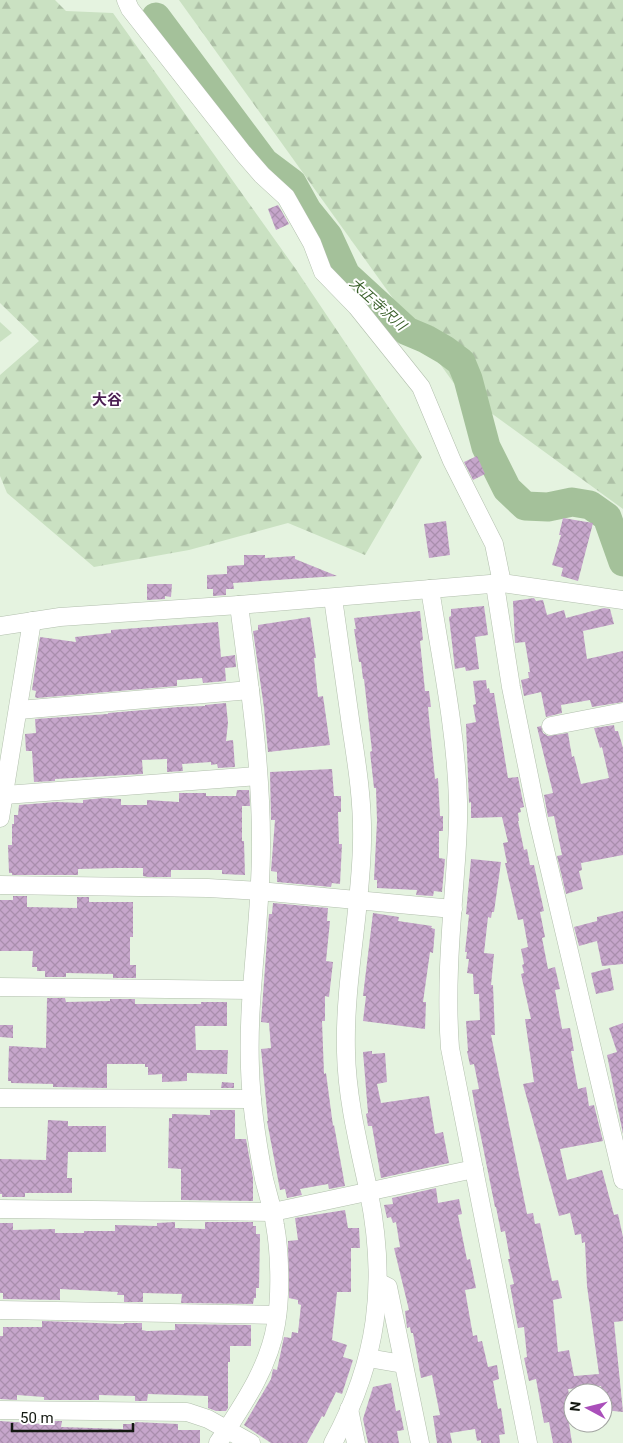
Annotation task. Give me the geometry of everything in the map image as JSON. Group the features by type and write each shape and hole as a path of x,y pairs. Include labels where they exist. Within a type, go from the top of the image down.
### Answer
{"street":[{"path":"126,0 130,9 243,153 286,198 312,243 323,272 357,307 421,387 452,461 494,544 511,687 538,820 615,1111 623,1180"},
{"path":"0,626 60,617 333,598 498,584 623,600"},
{"path":"430,589 452,734 458,801 458,838 452,909 448,1006 450,1039 528,1443"},
{"path":"333,598 361,798 362,844 345,1026 346,1076 355,1132 369,1192 378,1253 378,1282 368,1358 349,1409 333,1443"},
{"path":"223,1436 257,1380 270,1349 277,1315 278,1265 276,1228 257,1140 252,1099 249,1032 262,843 250,690 239,605"},
{"path":"0,818 32,621"},
{"path":"19,710 250,690"},
{"path":"551,726 623,712"},
{"path":"5,795 258,776"},
{"path":"0,885 208,888 452,909"},
{"path":"0,987 251,990"},
{"path":"0,1098 252,1099"},
{"path":"0,1209 273,1212 474,1169"},
{"path":"378,1282 388,1287 420,1443"},
{"path":"0,1310 277,1315"},
{"path":"368,1358 403,1364"},
{"path":"349,1409 356,1443"},
{"path":"0,1410 187,1412 208,1419 223,1436 251,1443"}],"green space":[{"path":"0,0 55,0 66,11 113,13 295,268 422,457 365,555 288,523 189,550 94,567 7,493 0,476 0,375 39,341 0,303"},
{"path":"179,0 623,0 623,509 458,389"},
{"path":"0,322 12,333 0,342"}],"building":[{"path":"278,205 289,224 276,230 268,209"},
{"path":"477,456 485,474 473,480 464,462"},
{"path":"563,518 593,523 578,581 561,576 563,568 552,565 561,535 559,535"},
{"path":"446,521 450,555 429,558 424,524"},
{"path":"244,555 265,555 265,558 295,556 295,559 337,576 233,583 234,589 226,589 226,595 213,596 213,589 207,589 207,575 227,574 227,566 244,565"},
{"path":"147,584 172,584 171,597 165,596 165,599 147,600"},
{"path":"534,598 536,601 543,600 547,615 564,610 566,618 604,608 610,609 614,624 583,631 587,659 623,651 623,702 592,707 590,700 561,705 562,713 546,717 541,692 524,696 521,680 529,678 528,672 530,672 525,642 515,643 513,601"},
{"path":"484,606 488,635 475,637 479,669 466,671 465,667 455,669 449,617 451,616 451,609"},
{"path":"420,611 423,640 420,641 425,691 429,691 431,707 428,707 435,779 438,778 440,816 443,816 443,831 439,831 439,858 445,859 442,892 434,891 433,896 416,895 417,890 377,888 377,880 374,880 377,821 376,788 374,788 370,752 372,751 364,679 361,662 359,662 354,629 356,629 354,618"},
{"path":"310,617 316,658 314,658 318,697 323,696 330,745 268,752 253,631 258,630 258,625"},
{"path":"218,622 221,657 235,655 236,667 225,668 226,681 203,683 202,678 177,680 177,686 37,698 35,697 36,691 32,690 40,637 76,642 75,637 111,633 111,630"},
{"path":"486,680 487,689 489,688 490,693 494,693 508,778 518,777 524,807 520,808 521,812 518,813 518,821 524,850 527,849 530,865 534,865 544,911 540,912 545,937 542,938 548,969 555,967 560,989 555,990 562,1029 570,1028 574,1051 571,1051 578,1089 586,1087 589,1106 594,1105 603,1141 560,1149 567,1180 602,1170 614,1215 618,1214 623,1237 623,1321 614,1322 623,1412 613,1411 613,1383 563,1383 563,1433 570,1433 572,1443 553,1443 549,1422 544,1423 536,1379 529,1381 524,1358 527,1357 524,1327 518,1328 510,1285 514,1284 508,1259 510,1259 505,1231 501,1232 495,1207 472,1090 479,1089 474,1064 470,1065 467,1051 466,1021 480,1020 479,994 474,994 473,974 467,973 469,959 466,959 467,952 465,952 469,915 466,914 471,859 501,862 494,912 492,912 491,918 488,917 484,953 494,954 491,985 493,985 495,1035 491,1035 527,1214 533,1213 535,1224 540,1223 552,1281 558,1280 562,1298 553,1300 558,1352 569,1350 574,1376 599,1374 587,1286 585,1242 582,1243 581,1234 575,1235 570,1213 559,1216 523,1084 534,1082 525,1019 531,1019 521,974 524,973 522,965 524,964 521,949 528,947 523,919 518,920 505,863 507,863 503,843 508,842 502,817 471,818 466,724 476,722 473,705 476,704 473,681"},
{"path":"226,703 228,723 226,741 233,740 235,767 218,768 217,764 211,765 211,762 182,764 183,771 167,772 167,759 142,760 143,774 34,782 32,751 26,751 25,734 36,733 35,719"},
{"path":"614,725 615,731 618,731 623,748 623,855 581,863 582,870 579,871 583,889 566,894 557,856 562,855 554,816 548,817 544,795 553,793 537,727 541,726 543,733 548,736 568,733 572,757 574,756 581,784 609,778 602,747 600,748 594,728"},
{"path":"332,769 334,796 341,796 341,812 338,812 339,844 342,844 340,884 332,883 331,887 277,882 277,872 271,871 275,820 271,820 270,772"},
{"path":"237,790 249,790 250,806 242,806 242,841 244,841 245,875 222,874 222,870 171,870 171,877 148,877 143,876 143,868 78,869 78,875 12,875 12,873 9,873 8,845 12,845 12,824 14,824 14,815 18,815 19,805 56,802 83,803 83,800 103,798 121,799 121,805 147,805 147,800 179,802 179,793 206,793 206,796 236,796"},
{"path":"13,896 27,896 27,907 77,908 77,897 89,897 89,902 133,902 133,937 130,937 130,965 136,965 136,978 113,978 113,974 66,973 66,977 45,977 45,971 37,971 37,967 32,967 33,951 0,951 0,900 13,900"},
{"path":"273,903 328,908 327,921 330,921 326,961 333,962 329,997 325,996 325,1021 322,1021 324,1074 326,1073 333,1126 345,1186 329,1189 328,1184 300,1189 302,1195 287,1198 285,1189 280,1190 267,1121 261,1049 271,1048 269,1023 261,1022 269,914 272,914"},
{"path":"623,911 623,964 602,966 597,941 579,946 574,927 597,921 597,917"},
{"path":"373,913 399,917 398,921 432,926 431,928 435,929 433,953 430,952 423,1002 426,1002 425,1029 363,1021 366,996 363,996"},
{"path":"610,968 614,990 596,994 591,973"},
{"path":"47,998 65,998 66,1002 135,999 135,1004 227,1002 227,1026 195,1026 196,1050 228,1050 227,1074 187,1073 187,1081 162,1082 162,1074 148,1075 148,1067 145,1067 145,1064 107,1064 107,1088 53,1087 53,1084 11,1083 11,1081 8,1081 9,1046 46,1048"},
{"path":"623,1023 623,1134 607,1055 617,1052 609,1028"},
{"path":"0,1025 13,1025 13,1038 0,1037"},
{"path":"372,1051 372,1054 385,1053 387,1082 377,1084 381,1103 429,1096 435,1134 443,1132 449,1163 381,1178 372,1126 368,1126 366,1114 368,1113 363,1052"},
{"path":"222,1082 234,1083 234,1088 221,1088"},
{"path":"210,1110 235,1110 235,1139 246,1139 253,1178 253,1201 181,1200 181,1169 168,1168 169,1118 172,1118 172,1114 210,1115"},
{"path":"48,1120 68,1121 68,1126 106,1126 106,1152 68,1152 67,1178 72,1178 72,1193 25,1193 25,1197 2,1197 2,1194 0,1194 0,1159 46,1160"},
{"path":"436,1188 438,1203 459,1199 462,1214 458,1215 467,1260 470,1259 476,1288 465,1290 473,1336 477,1335 478,1342 482,1341 488,1367 497,1365 499,1379 493,1381 498,1409 501,1408 505,1434 499,1435 500,1443 481,1443 481,1440 477,1441 475,1429 450,1433 452,1443 437,1443 433,1416 440,1415 432,1375 421,1378 413,1333 411,1333 410,1327 407,1328 405,1311 409,1310 394,1248 400,1247 396,1222 393,1223 391,1217 387,1218 384,1205 393,1204 392,1198"},
{"path":"345,1210 348,1228 359,1228 360,1248 351,1248 351,1292 337,1292 332,1340 347,1345 343,1357 353,1360 342,1394 336,1392 324,1417 322,1416 307,1443 271,1443 244,1425 271,1379 273,1369 277,1370 284,1337 291,1338 292,1332 298,1333 301,1305 298,1304 298,1300 289,1298 288,1241 298,1240 295,1218"},
{"path":"175,1222 175,1228 205,1229 205,1222 253,1222 253,1226 256,1226 256,1234 260,1234 259,1288 256,1288 256,1298 254,1298 253,1304 181,1303 182,1294 143,1293 143,1302 124,1302 124,1295 117,1295 118,1292 60,1289 60,1300 3,1299 3,1293 0,1293 0,1223 13,1223 13,1230 55,1229 55,1233 84,1233 84,1231 115,1231 115,1225 157,1226 157,1223"},
{"path":"42,1321 142,1323 142,1330 147,1331 175,1330 175,1324 251,1325 251,1346 230,1346 228,1408 226,1411 216,1411 208,1408 208,1396 148,1394 147,1401 135,1401 135,1396 99,1395 99,1400 44,1400 44,1397 17,1395 17,1400 0,1399 0,1336 3,1336 3,1327 42,1327"},
{"path":"391,1383 396,1411 400,1410 404,1430 397,1431 399,1443 368,1443 363,1419 373,1387"},
{"path":"0,1421 43,1424 43,1421 62,1421 61,1427 123,1429 123,1424 135,1424 135,1422 178,1424 178,1430 200,1430 200,1443 0,1443"}],"waterway":[{"name":"大正寺沢川","path":"156,17 264,162 292,183 307,210 328,236 346,275 407,331 426,339 461,362 468,379 486,447 507,489 525,506 548,507 572,502 590,505 607,517 623,562"}],"district":[{"name":"大谷","path":"107,400"}]}
